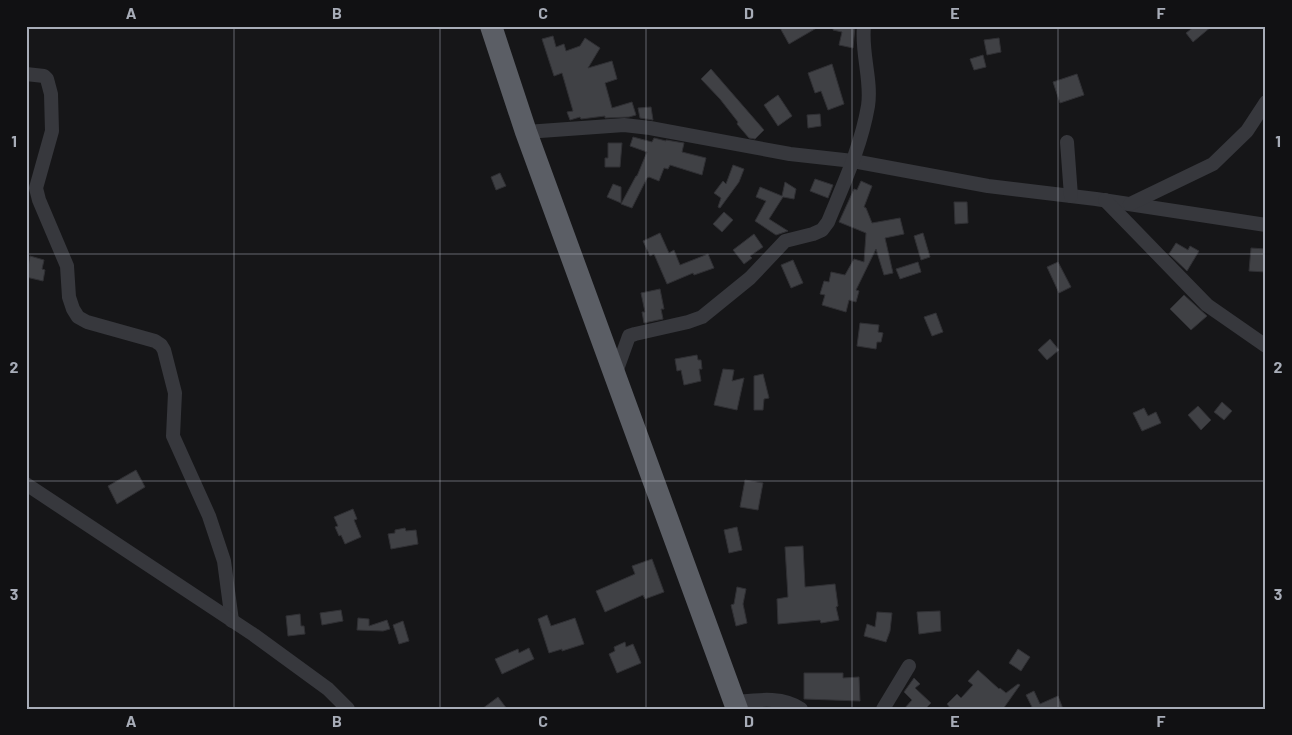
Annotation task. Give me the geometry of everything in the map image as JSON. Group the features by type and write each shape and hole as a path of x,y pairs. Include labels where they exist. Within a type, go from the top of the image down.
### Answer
{"highway":[{"path":"491,26 526,132 736,705"}],"street":[{"path":"615,375 629,336 702,317 750,278 785,241 813,234 822,230 828,222 853,161 868,105 864,26"},
{"path":"26,74 44,76 47,79 51,94 52,131 31,187 39,200 64,257 68,273 69,297 73,309 78,317 87,322 155,341 164,350 175,393 173,436 209,516 224,561 232,621"},
{"path":"1130,204 1213,164 1247,131 1266,102"},
{"path":"526,132 624,126 677,132 790,154 853,161 988,186 1105,200 1266,224"},
{"path":"1067,142 1070,196"},
{"path":"1105,200 1206,305 1266,346"},
{"path":"26,484 293,663 328,690 348,709"},
{"path":"883,709 909,666"},
{"path":"736,705 762,700 785,702 801,709"}],"building":[{"path":"779,26 820,26 789,44"},
{"path":"834,26 855,26 853,48 839,45 842,32 833,30"},
{"path":"1195,26 1212,26 1193,42 1186,33"},
{"path":"553,36 556,47 564,44 566,51 580,46 585,38 600,48 588,68 612,61 617,79 605,83 612,108 632,102 636,115 581,119 580,117 570,120 567,112 573,111 562,73 554,76 542,39"},
{"path":"999,38 1001,52 987,55 984,40"},
{"path":"983,55 986,67 974,70 970,59"},
{"path":"832,64 844,104 828,110 821,91 815,93 808,73"},
{"path":"711,69 764,130 755,139 749,138 720,99 701,79"},
{"path":"1077,74 1084,95 1060,103 1053,82"},
{"path":"778,95 792,116 778,126 764,105"},
{"path":"651,107 653,120 640,118 638,108"},
{"path":"820,114 821,126 808,128 807,115"},
{"path":"633,137 652,142 654,138 684,143 682,152 706,158 702,175 670,165 668,169 664,168 659,181 647,178 632,208 621,204 637,176 647,152 630,146"},
{"path":"608,143 622,143 620,167 605,167 605,158 608,158"},
{"path":"733,165 744,169 739,182 720,208 718,207 721,198 714,193 723,181 726,184"},
{"path":"500,173 506,186 496,190 491,177"},
{"path":"815,179 833,185 828,198 810,191"},
{"path":"861,181 872,186 864,207 872,223 900,218 904,234 885,238 893,273 884,275 876,249 856,290 859,291 856,302 849,300 846,312 822,305 825,295 820,294 824,281 829,282 831,272 845,275 854,259 864,262 866,233 839,222 854,189 857,190"},
{"path":"785,182 796,189 794,199 783,197 769,219 788,231 776,235 755,221 766,201 756,197 760,187 782,196"},
{"path":"613,184 621,187 621,203 607,197"},
{"path":"954,202 967,202 968,223 955,224"},
{"path":"724,212 733,220 722,232 713,224"},
{"path":"660,233 669,253 674,250 680,265 708,254 714,268 694,275 693,273 667,284 654,254 650,256 643,241"},
{"path":"923,233 930,257 921,260 914,236"},
{"path":"754,234 763,247 750,256 752,258 744,264 733,250"},
{"path":"1176,243 1188,250 1190,246 1199,251 1187,271 1169,254"},
{"path":"1251,248 1266,249 1266,272 1249,271"},
{"path":"30,256 44,260 42,269 45,270 43,281 26,277"},
{"path":"793,260 803,283 791,288 781,265"},
{"path":"918,262 921,272 900,279 896,269"},
{"path":"1058,262 1071,287 1059,293 1047,267"},
{"path":"660,289 664,309 661,309 663,319 644,323 642,312 645,312 641,293"},
{"path":"1184,295 1207,316 1191,330 1170,309"},
{"path":"936,313 943,332 932,336 924,317"},
{"path":"860,323 879,325 878,332 883,333 881,342 877,342 876,349 857,346"},
{"path":"1050,339 1059,350 1047,360 1038,350"},
{"path":"697,355 698,360 701,360 702,369 699,369 701,381 684,385 681,370 677,371 675,359"},
{"path":"723,369 734,370 732,381 744,378 737,410 714,405"},
{"path":"763,374 769,398 764,399 763,410 754,410 754,376"},
{"path":"1222,402 1232,411 1224,420 1214,412"},
{"path":"1198,406 1211,420 1201,430 1188,415"},
{"path":"1144,408 1148,416 1156,412 1161,423 1142,431 1133,413"},
{"path":"136,470 145,487 117,504 108,486"},
{"path":"745,480 763,483 758,510 740,507"},
{"path":"353,509 357,519 354,520 361,537 345,544 335,527 338,526 334,517"},
{"path":"737,527 742,550 729,553 724,530"},
{"path":"405,528 406,531 416,530 418,544 391,549 388,534"},
{"path":"803,546 805,587 835,584 838,606 836,607 839,620 821,623 820,620 778,624 777,599 788,597 785,547"},
{"path":"652,559 664,592 645,599 643,595 605,612 596,591 635,574 632,566"},
{"path":"737,587 746,589 743,604 747,623 736,626 731,605 734,604"},
{"path":"341,610 343,621 322,625 320,613"},
{"path":"940,611 941,631 919,634 917,612"},
{"path":"877,612 892,613 890,631 886,642 864,636 867,624 875,627"},
{"path":"300,614 301,626 304,626 305,634 288,636 286,616"},
{"path":"547,615 551,626 575,618 584,644 549,653 538,619"},
{"path":"358,618 369,619 369,626 387,620 390,629 383,631 357,630"},
{"path":"403,621 409,641 399,644 393,625"},
{"path":"625,642 626,647 633,644 641,663 617,673 609,654 615,651 614,647"},
{"path":"529,648 534,659 502,674 495,659 518,649 519,653"},
{"path":"1018,649 1030,657 1021,671 1009,663"},
{"path":"978,670 1006,693 1018,684 1020,685 1003,709 951,709 947,704 957,694 961,698 973,685 968,681"},
{"path":"804,673 843,673 843,678 859,677 860,701 804,699"},
{"path":"914,678 920,684 915,688 931,703 925,709 904,709 912,700 904,692"},
{"path":"1034,691 1040,704 1058,696 1063,709 1028,709 1032,707 1026,695"},
{"path":"498,697 507,709 482,709"}]}
